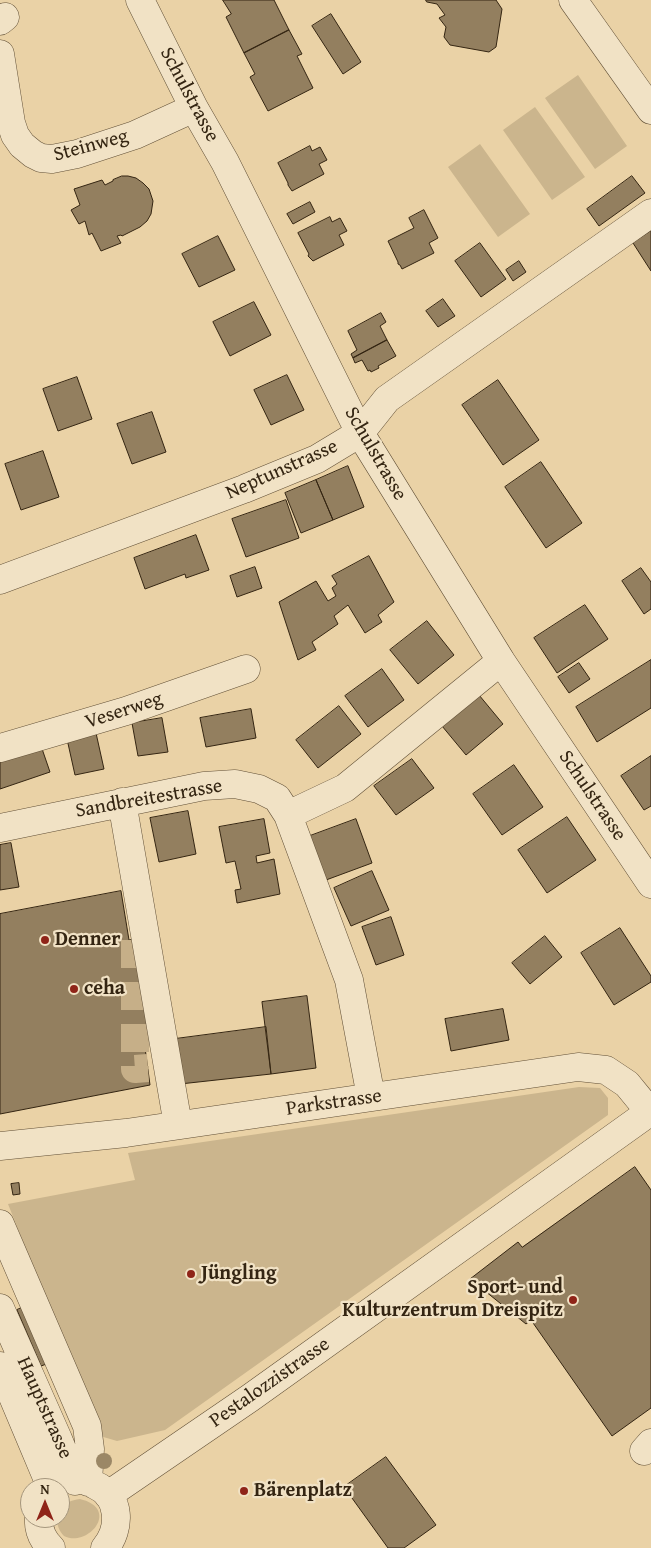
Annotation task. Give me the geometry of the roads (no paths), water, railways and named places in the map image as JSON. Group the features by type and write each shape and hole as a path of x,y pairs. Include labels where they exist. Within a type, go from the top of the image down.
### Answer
{"street":[{"name":"Schulstrasse","path":"140,0 194,108 225,162 360,433 501,661 651,884"},
{"path":"573,0 651,110"},
{"name":"Steinweg","path":"0,54 15,135 22,145 41,158 52,159 77,154 135,134 194,108"},
{"name":"Neptunstrasse","path":"0,580 244,489 317,459 360,433 387,399 651,213"},
{"path":"288,815 345,788 501,661"},
{"name":"Veserweg","path":"0,748 126,711 246,669"},
{"name":"Sandbreitestrasse","path":"0,828 204,786 235,784 260,789 277,798 288,815 349,980 371,1097"},
{"path":"122,802 136,878 158,1067 178,1125"},
{"path":"135,940 128,890 136,878"},
{"name":"Parkstrasse","path":"0,1146 126,1133 578,1067 606,1070 627,1084 650,1112"},
{"name":"Pestalozzistrasse","path":"82,1487 250,1398 650,1112"},
{"path":"0,1224 88,1426 90,1449 82,1487 115,1508 117,1522 112,1544"},
{"name":"Hauptstrasse","path":"0,1308 58,1439 82,1487"},
{"name":"Hauptstrasse","path":"0,1366 47,1478"}],"tunnel":[{"path":"135,940 135,1069 148,1068"}],"place":[{"name":"Denner","path":"45,940"},
{"name":"ceha","path":"74,989"},
{"name":"Jüngling","path":"191,1274"},
{"name":"Sport- und Kulturzentrum Dreispitz","path":"573,1300"},
{"name":"Bärenplatz","path":"244,1491"}]}
